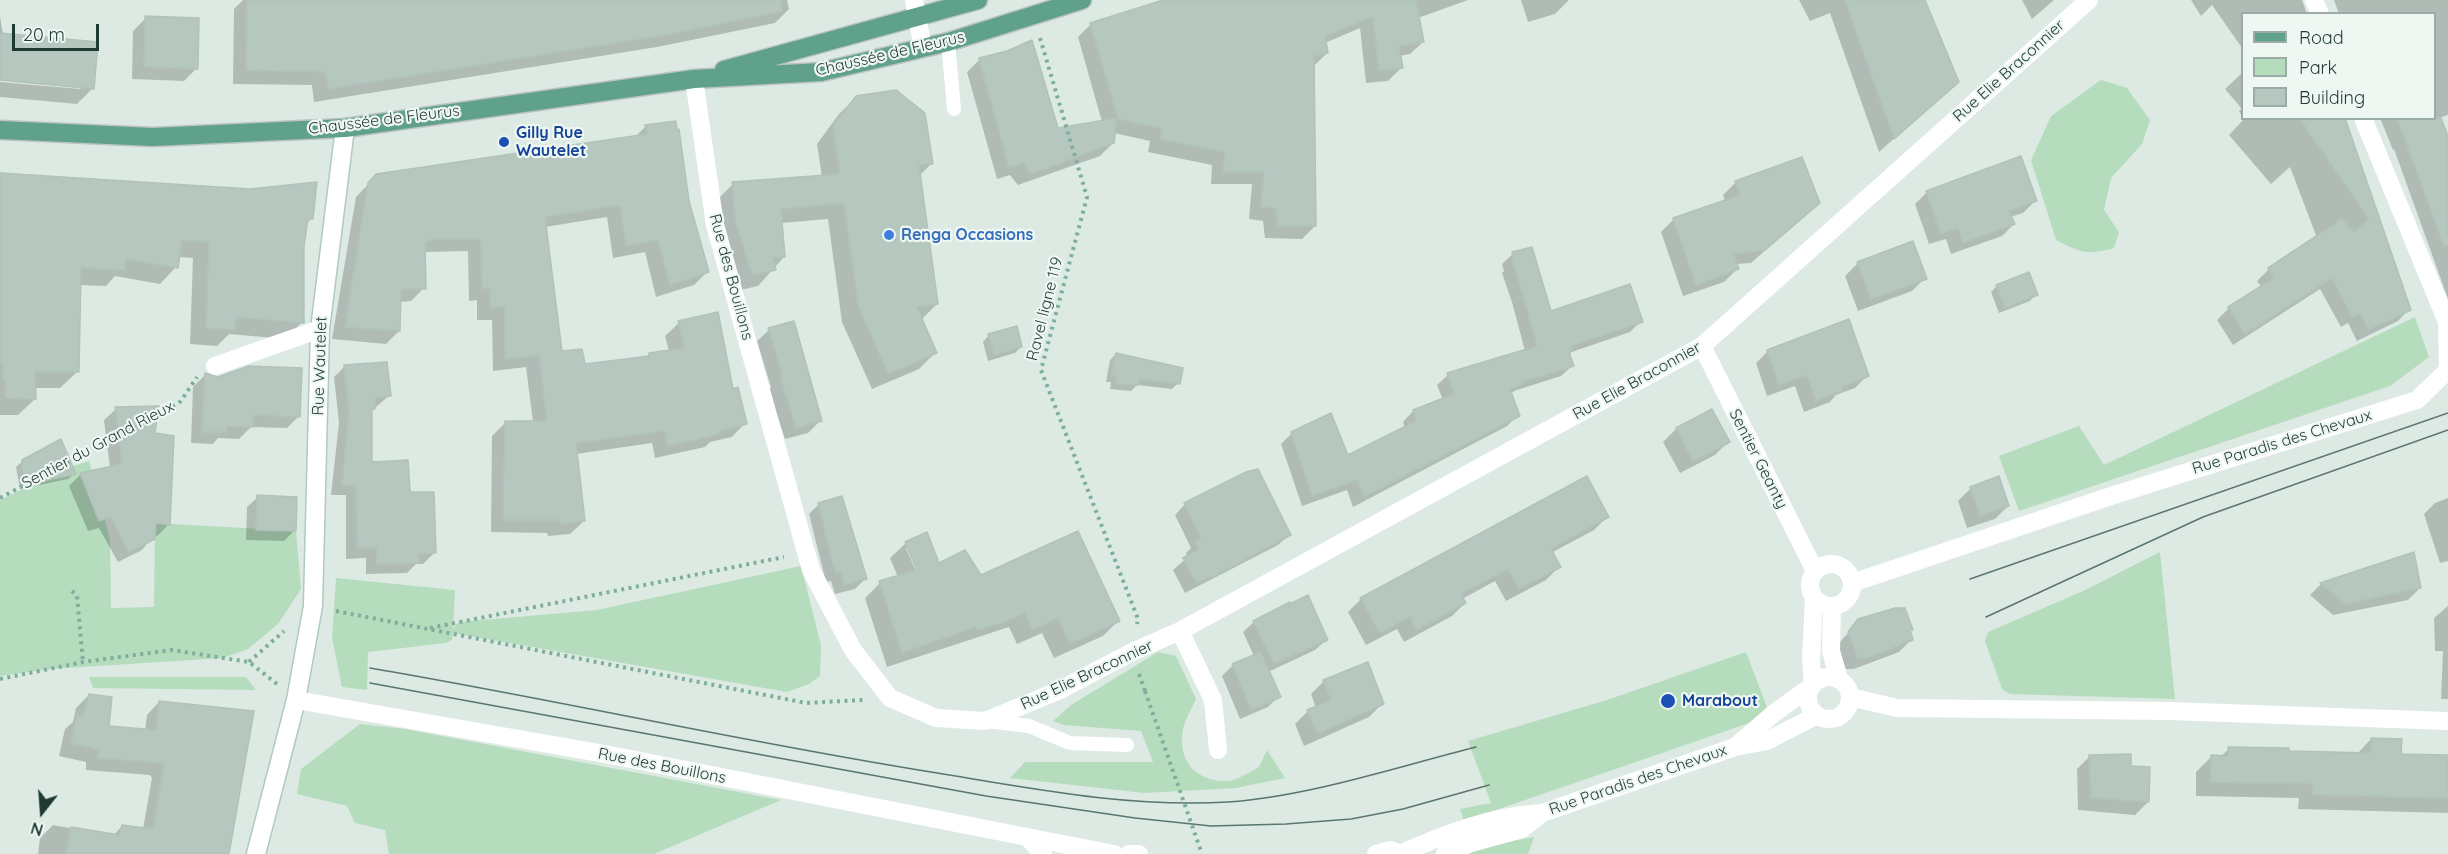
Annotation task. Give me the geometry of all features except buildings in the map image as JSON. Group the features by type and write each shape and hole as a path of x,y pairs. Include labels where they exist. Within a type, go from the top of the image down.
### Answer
{"main road":[{"name":"Chaussée de Fleurus","path":"694,79 916,9 978,0"},
{"name":"Chaussée de Fleurus","path":"0,130 153,137 345,128 694,79 821,72 948,42 1082,0"}],"street":[{"name":"Rue Elie Braconnier","path":"890,698 936,718 985,721 1058,691 1132,652 1180,631 1702,346 2089,0"},
{"path":"916,9 923,48"},
{"name":"Rue des Bouillons","path":"694,79 716,225 811,570 853,650 890,698"},
{"name":"Rue Paradis des Chevaux","path":"1852,583 2114,495 2417,400 2448,370 2447,322 2364,120"},
{"name":"Rue Wautelet","path":"296,700 313,606 320,329 345,128"},
{"path":"215,366 320,329"},
{"name":"Sentier Geanty","path":"1702,346 1815,571"},
{"path":"1813,685 1825,678 1839,680 1844,684 1850,697 1850,704 1842,714 1830,719 1817,715 1809,705 1808,698 1813,685 1811,651 1814,597 1810,584 1815,571 1827,564 1841,566 1851,576 1852,590 1845,601 1832,606 1819,602 1814,597"},
{"path":"1832,606 1831,651 1839,680"},
{"path":"1180,631 1213,700 1218,750"},
{"name":"Rue Paradis des Chevaux","path":"1735,747 1773,714 1813,685"},
{"path":"1850,697 1897,708 2170,711 2448,721"},
{"path":"256,854 296,700"},
{"name":"Rue des Bouillons","path":"296,700 604,754 1114,854"},
{"name":"Rue Paradis des Chevaux","path":"1401,854 1450,832 1511,815 1542,813 1735,747 1767,741 1817,715"},
{"name":"Rue Paradis des Chevaux","path":"1445,854 1471,843 1522,830 1542,813"},
{"path":"1027,837 1043,854"},
{"path":"1376,854 1391,849 1401,854"},
{"path":"1129,854 1138,854"}],"lane":[{"path":"948,42 954,109"},
{"path":"985,721 1029,726 1070,743 1127,745"}],"path":[{"name":"Ravel ligne 119","path":"1033,15 1087,197 1041,370 1138,618 1132,652"},
{"name":"Sentier du Grand Rieux","path":"0,498 182,401 198,376 215,366"},
{"path":"427,628 806,553"},
{"path":"72,591 77,596 83,662"},
{"path":"249,662 313,606 806,704 890,698"},
{"path":"0,679 83,662 172,650 249,662 296,700"},
{"path":"1145,691 1202,854"}],"green space":[{"path":"2101,80 2127,88 2150,120 2142,144 2111,178 2104,210 2119,232 2114,248 2083,252 2056,240 2031,160 2051,116"},
{"path":"2415,317 2429,357 2390,386 2019,511 1999,456 2079,426 2104,465"},
{"path":"89,461 110,539 111,608 154,607 155,523 296,531 301,589 278,624 248,649 223,658 51,669 0,676 0,500 62,470"},
{"path":"2160,552 2175,699 2010,694 2002,689 1985,641 1988,632 2083,591"},
{"path":"801,566 821,645 820,676 809,684 787,692 453,633 452,640 446,643 368,652 367,690 342,687 332,638 336,578 455,590 453,629 459,622 597,610"},
{"path":"1158,652 1176,656 1196,699 1185,721 1182,740 1185,758 1190,766 1205,777 1229,781 1259,767 1267,750 1285,778 1236,788 1144,793 1010,778 1025,762 1153,762 1141,731 1064,725 1053,721 1071,705"},
{"path":"1746,652 1767,707 1758,720 1464,821 1460,809 1491,803 1468,741 1607,700"},
{"path":"89,677 246,677 256,690 93,688"},
{"path":"360,724 405,729 781,800 654,854 389,854 385,830 355,823 347,806 297,794 301,769"},
{"path":"1534,837 1528,854 1457,854 1462,850"}],"tram line":[{"path":"1970,579 2448,413"},
{"path":"1986,617 2203,517 2448,430"},
{"path":"370,668 861,760 1042,790 1153,802 1228,802 1290,794 1353,780 1476,747"},
{"path":"370,683 986,796 1135,818 1211,826 1351,819 1403,809 1489,785"}],"place":[{"name":"Gilly Rue Wautelet","path":"504,142"},
{"name":"Renga Occasions","path":"889,235"},
{"name":"Marabout","path":"1668,701"}]}
